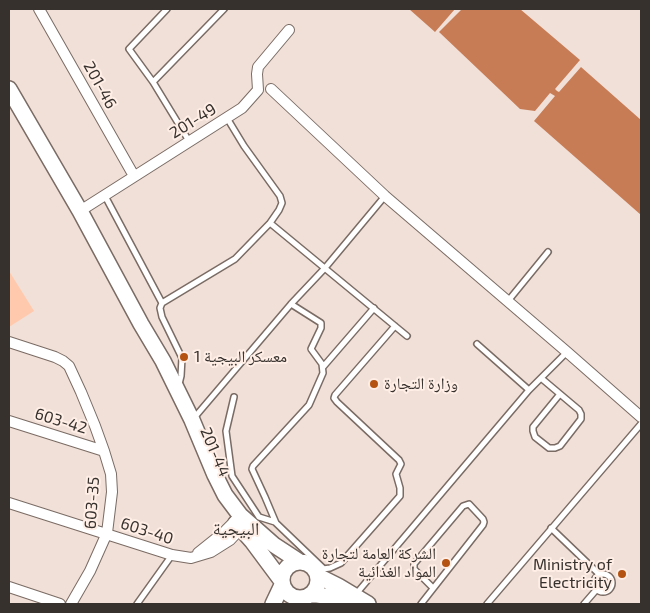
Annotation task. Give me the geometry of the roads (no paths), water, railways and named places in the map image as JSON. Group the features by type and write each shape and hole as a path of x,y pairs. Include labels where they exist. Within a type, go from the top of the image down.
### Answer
{"street":[{"name":"201-46","path":"39,9 134,176"},
{"name":"201-49","path":"80,211 242,108 258,90 258,67 289,30"},
{"name":"201-44","path":"9,89 80,211 163,361 192,420 225,495 252,540 282,582"},
{"path":"271,89 385,196 641,417"},
{"name":"201-44","path":"141,324 215,497 241,522 300,562"},
{"name":"603-35","path":"9,342 63,361 69,366 104,451 111,474 112,484 107,533 90,572 71,604"},
{"name":"603-42","path":"9,421 104,451"},
{"name":"603-40","path":"9,503 172,555 191,558 223,533 241,522"},
{"path":"273,604 282,582 283,572 287,566 300,562 309,564 350,600"},
{"path":"304,599 317,587 319,572"},
{"path":"282,582 289,594 296,598 304,599 325,596 368,604"},
{"path":"9,587 60,604"}],"lane":[{"path":"167,9 129,49 153,82 189,141"},
{"path":"153,82 224,9"},
{"path":"177,389 181,376 182,358 162,317 160,308 162,303 235,259 270,223 282,203 280,196 226,118"},
{"path":"105,195 162,303"},
{"path":"192,420 291,304 325,268 385,196"},
{"path":"270,223 407,336"},
{"path":"508,301 548,252"},
{"path":"291,304 320,323 321,328 311,349 323,367 323,373 308,405 252,468 275,522 319,572 336,566 346,559 401,494 396,474 401,464 399,460 334,398 395,326"},
{"path":"323,367 374,308"},
{"path":"477,344 529,390"},
{"path":"350,600 529,390 568,352"},
{"path":"541,378 560,394 579,410 581,414 581,419 560,446 549,448 535,437 533,427 560,394"},
{"path":"234,397 226,431 232,476 259,517 275,522"},
{"path":"487,604 641,424"},
{"path":"420,604 433,588 484,522 469,504 462,506 414,564 414,569 433,588"},
{"path":"551,528 600,575 603,574 609,577 611,586 606,591 599,591 595,586 595,580 600,575"},
{"path":"138,604 172,555"},
{"path":"584,604 597,589"}],"place":[{"name":"معسكر البيجية 1","path":"184,357"},
{"name":"وزارة التجارة","path":"374,384"},
{"name":"الشركة العامة لتجارة المواد الغذائية","path":"446,563"},
{"name":"Ministry of Electricity","path":"622,574"}],"district":[{"name":"البيجية","path":"236,529"}]}
